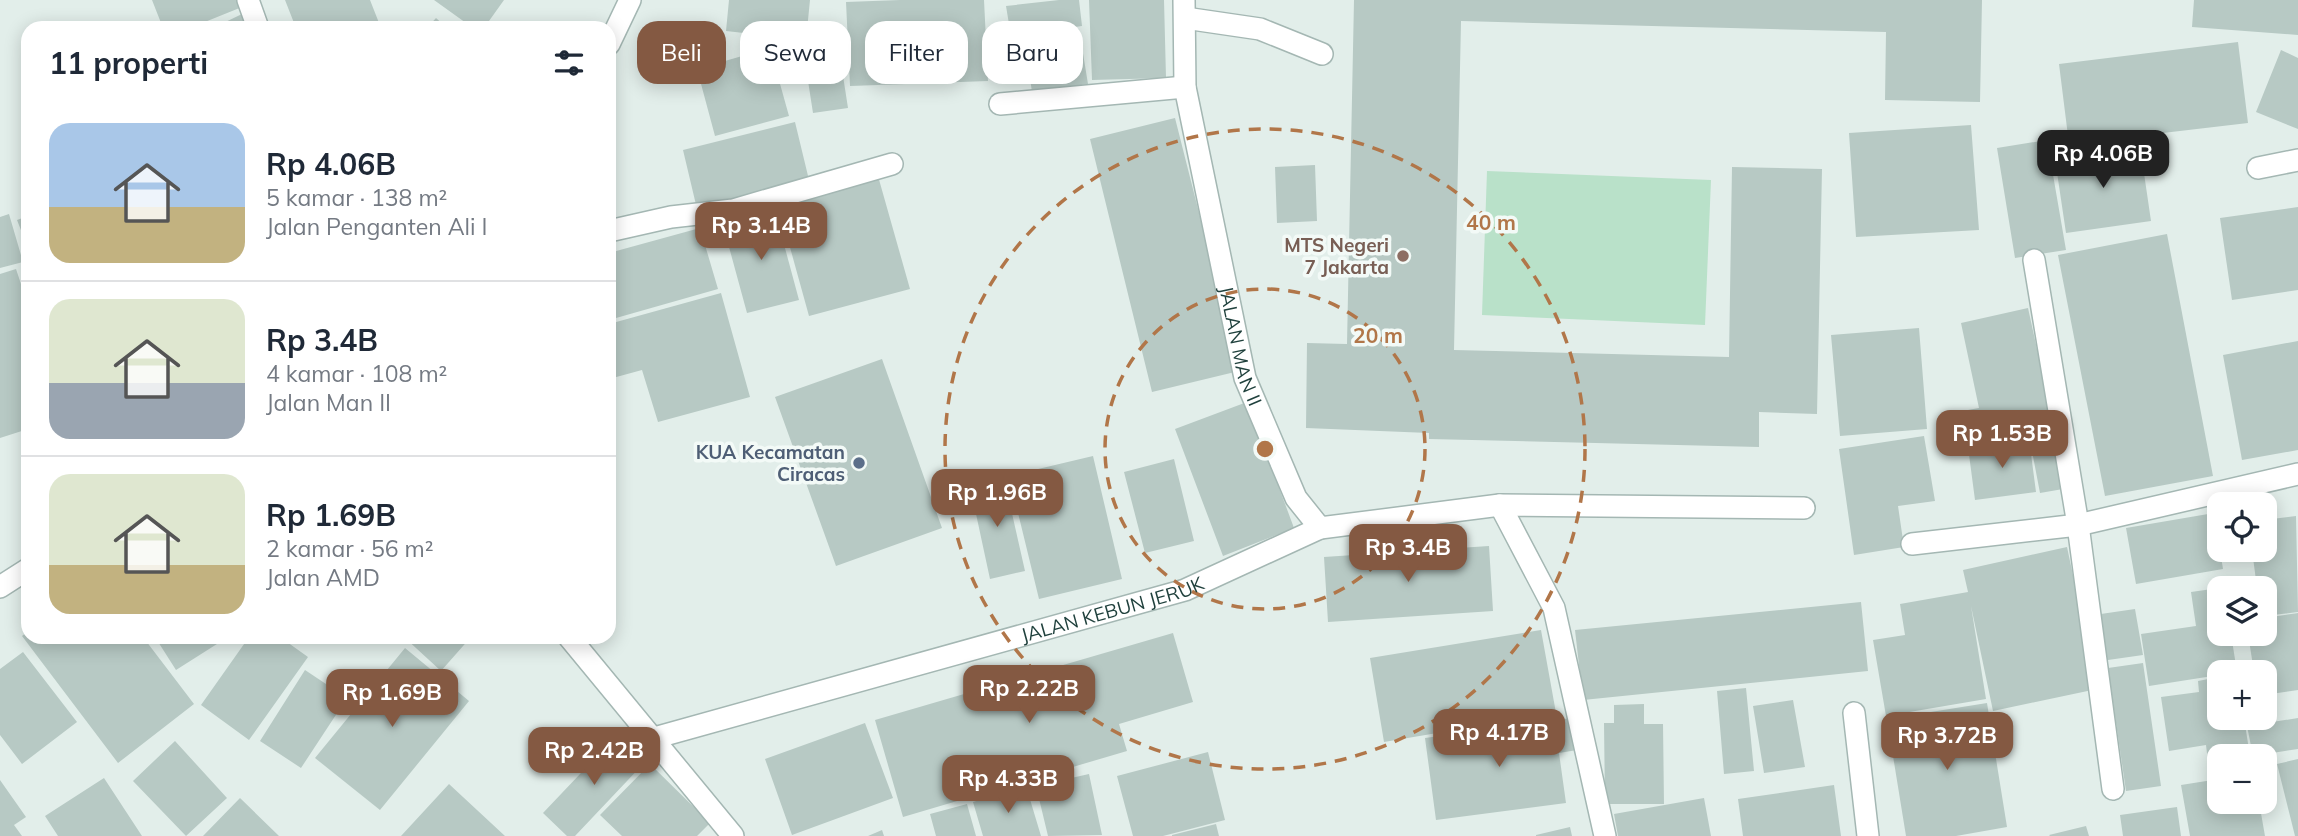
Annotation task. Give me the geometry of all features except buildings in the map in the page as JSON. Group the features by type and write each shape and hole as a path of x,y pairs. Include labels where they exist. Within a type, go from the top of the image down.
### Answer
{"street":[{"path":"247,0 255,21"},
{"path":"616,29 630,0"},
{"path":"1184,9 1260,29 1322,54"},
{"name":"JALAN MAN II","path":"1184,9 1185,87 1245,378 1296,499 1320,528"},
{"path":"1000,104 1185,87"},
{"path":"2258,168 2298,160"},
{"path":"616,229 671,217 733,210 892,164"},
{"path":"2034,260 2078,525 2113,789"},
{"path":"1912,544 2078,525 2298,474"},
{"path":"1320,528 1500,505 1804,508"},
{"path":"1500,505 1554,608 1605,836"},
{"name":"JALAN KEBUN JERUK","path":"654,738 1185,590 1320,528"},
{"path":"0,587 21,574"},
{"path":"575,644 733,836"},
{"path":"1854,713 1868,836"}],"green space":[{"path":"1487,171 1711,180 1705,325 1482,315"}],"place":[{"name":"MTS Negeri 7 Jakarta","path":"1403,256"},
{"name":"KUA Kecamatan Ciracas","path":"859,463"}]}
